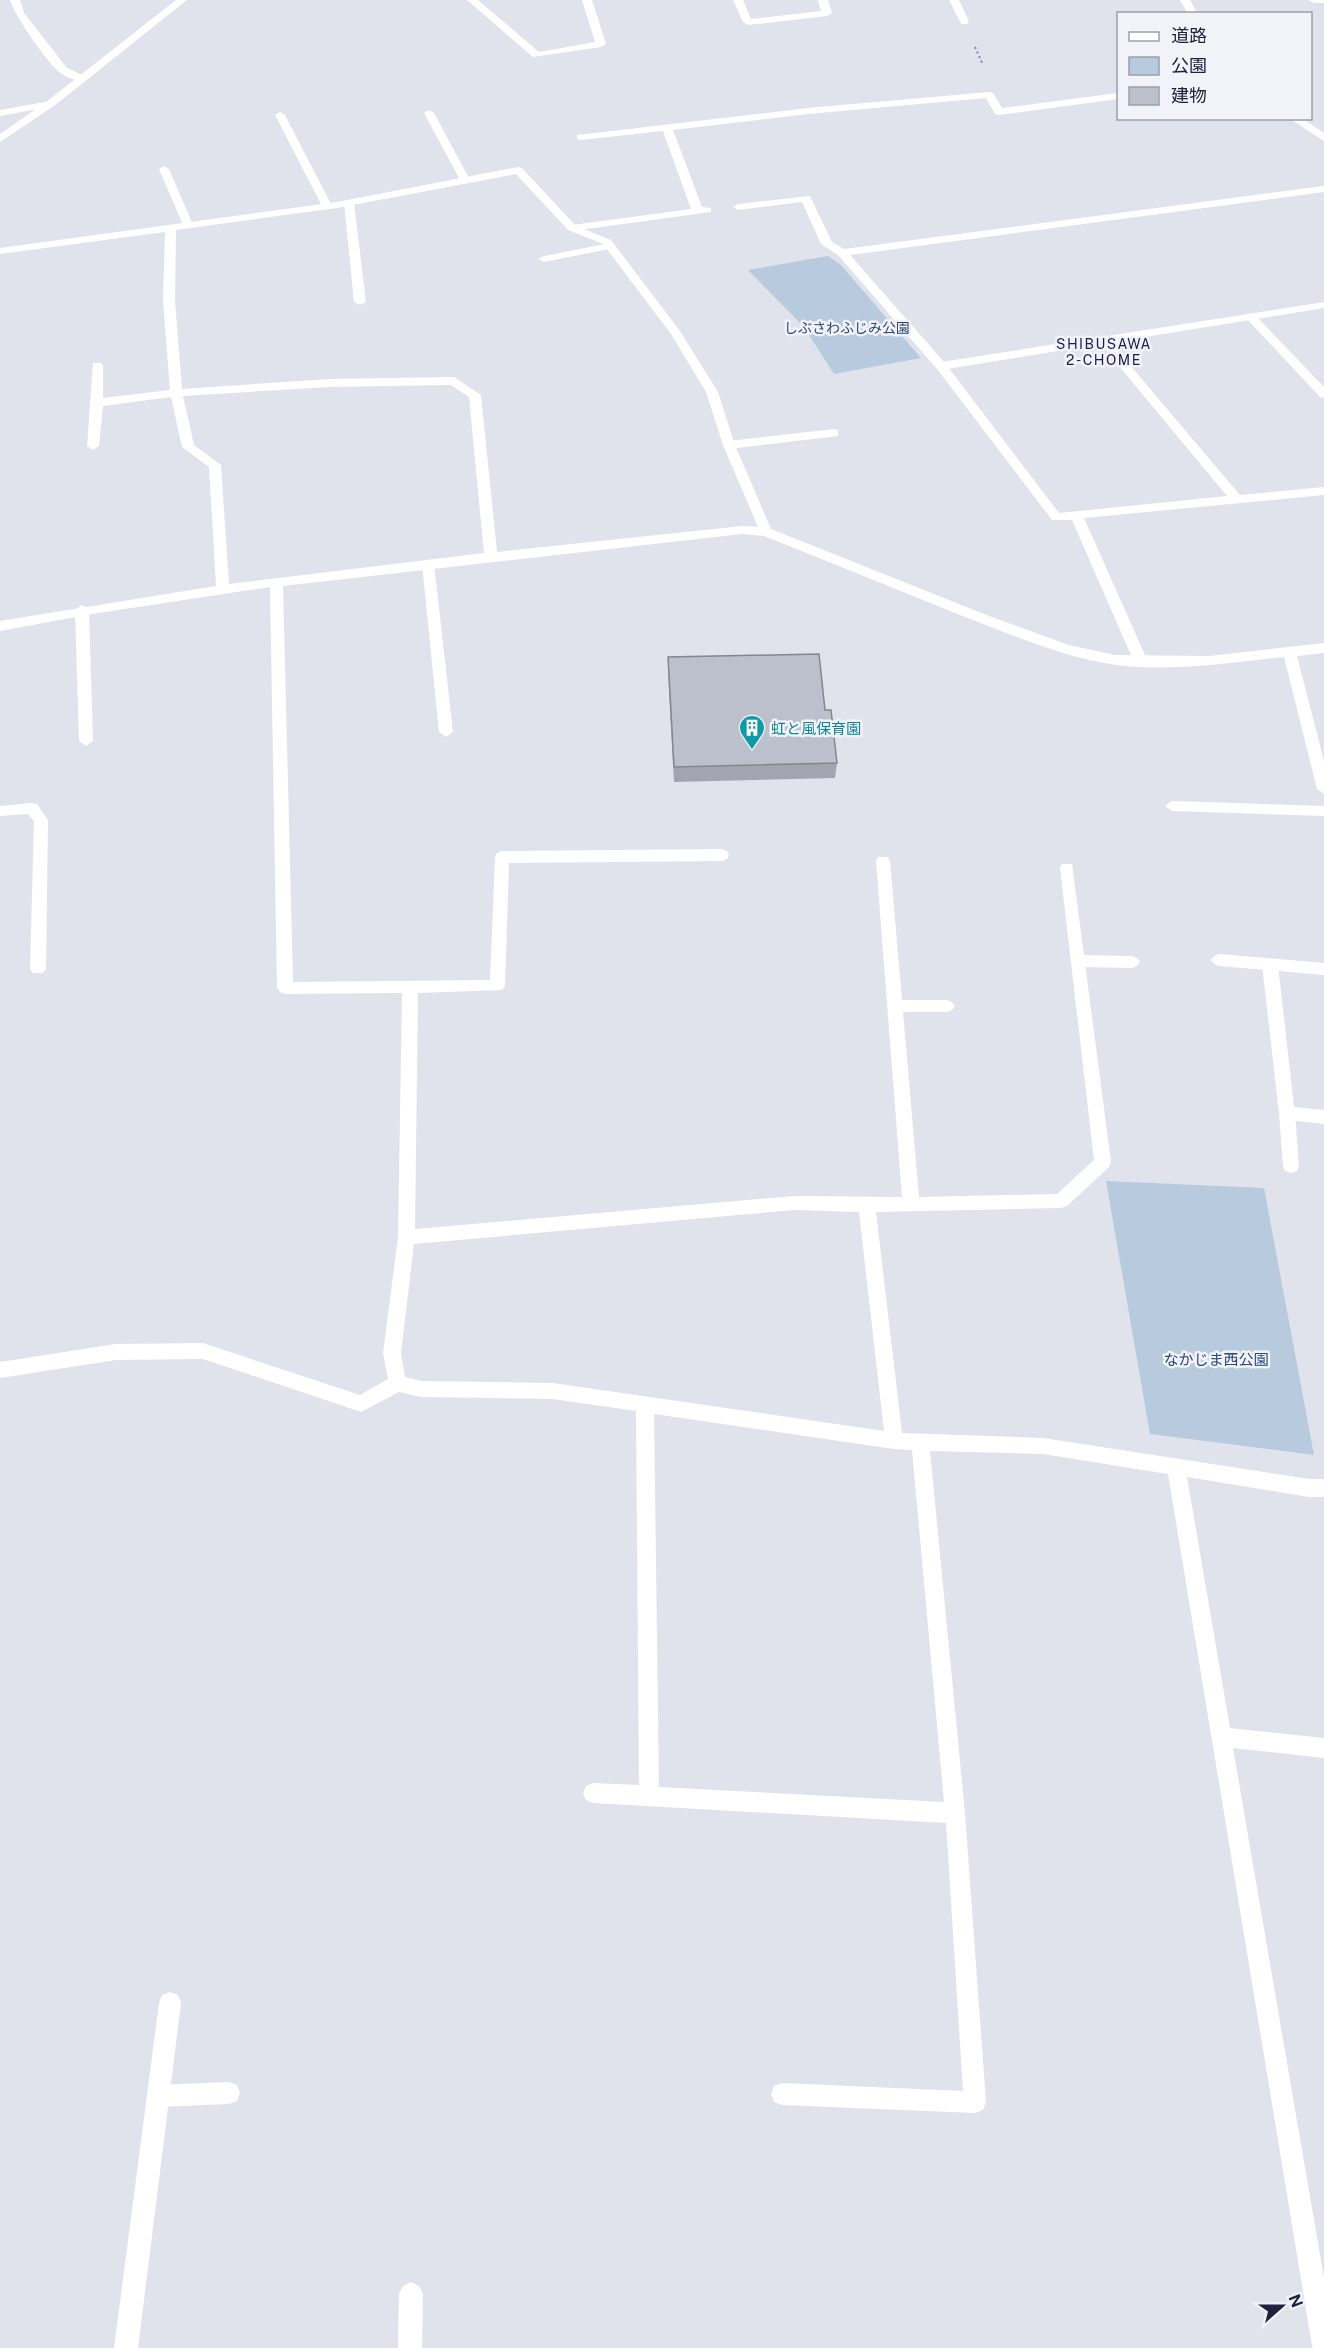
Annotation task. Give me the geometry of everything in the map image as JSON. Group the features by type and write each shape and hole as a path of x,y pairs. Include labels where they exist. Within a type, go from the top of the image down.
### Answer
{"street":[{"path":"15,0 19,13 57,63 63,70 82,79"},
{"path":"0,139 50,104 182,0"},
{"path":"472,0 537,55 602,44 587,0"},
{"path":"738,0 748,21 827,13 823,0"},
{"path":"954,0 964,22"},
{"path":"1314,0 1324,0"},
{"path":"581,137 808,111 989,94 999,112 1117,96"},
{"path":"0,112 50,104"},
{"path":"429,113 465,180"},
{"path":"280,115 327,206"},
{"path":"1297,120 1324,138"},
{"path":"572,228 703,211 667,127"},
{"path":"164,170 188,225"},
{"path":"0,251 349,203 518,170 572,228 607,242 676,333 712,392 729,445 766,532"},
{"path":"842,253 1324,189"},
{"path":"738,207 806,198 827,244 842,253 941,366 1056,517 1324,491"},
{"path":"349,203 352,251 360,302"},
{"path":"171,227 169,301 176,393 188,447 215,465 223,590"},
{"path":"544,259 610,246"},
{"path":"941,366 1324,305"},
{"path":"1251,317 1324,394"},
{"path":"1102,340 1236,499"},
{"path":"93,446 97,403 97,366"},
{"path":"97,403 176,393 329,383 454,381 475,395 491,557"},
{"path":"729,445 834,433"},
{"path":"1076,515 1141,662"},
{"path":"0,626 82,610 276,582 742,530 766,532 1066,649 1115,660 1209,661 1324,648"},
{"path":"428,564 446,732"},
{"path":"276,582 285,988 497,986 502,856 722,855"},
{"path":"82,610 86,741"},
{"path":"1290,653 1324,789"},
{"path":"1172,806 1324,811"},
{"path":"0,811 32,808 41,820 38,969"},
{"path":"883,861 910,1202"},
{"path":"406,1237 794,1203 867,1205 910,1202 1061,1201 1103,1162 1067,868"},
{"path":"1219,960 1324,969"},
{"path":"1079,961 1132,962"},
{"path":"1270,965 1291,1166"},
{"path":"397,1383 392,1353 406,1237 410,987"},
{"path":"895,1006 947,1006"},
{"path":"1287,1113 1324,1117"},
{"path":"867,1205 894,1441"},
{"path":"0,1370 116,1352 203,1351 361,1404 397,1383 422,1389 553,1390 894,1441 1043,1446 1309,1488 1324,1488"},
{"path":"645,1405 649,1796"},
{"path":"782,2094 975,2102 955,1813 920,1443"},
{"path":"1176,1466 1324,2346"},
{"path":"1221,1737 1324,1748"},
{"path":"593,1792 955,1813"},
{"path":"126,2348 170,2003"},
{"path":"159,2096 229,2093"},
{"path":"410,2348 411,2294"}],"green space":[{"name":"しぶさわふじみ公園","path":"828,256 841,265 921,358 834,374 804,327 748,270"},
{"name":"なかじま西公園","path":"1106,1181 1264,1188 1314,1455 1150,1434"}],"building":[{"name":"虹と風保育園","path":"819,654 825,710 831,710 837,763 674,767 668,657"}],"place":[{"name":"虹と風保育園","path":"752,751"}],"district":[{"name":"SHIBUSAWA 2-CHOME","path":"1104,352"}]}
